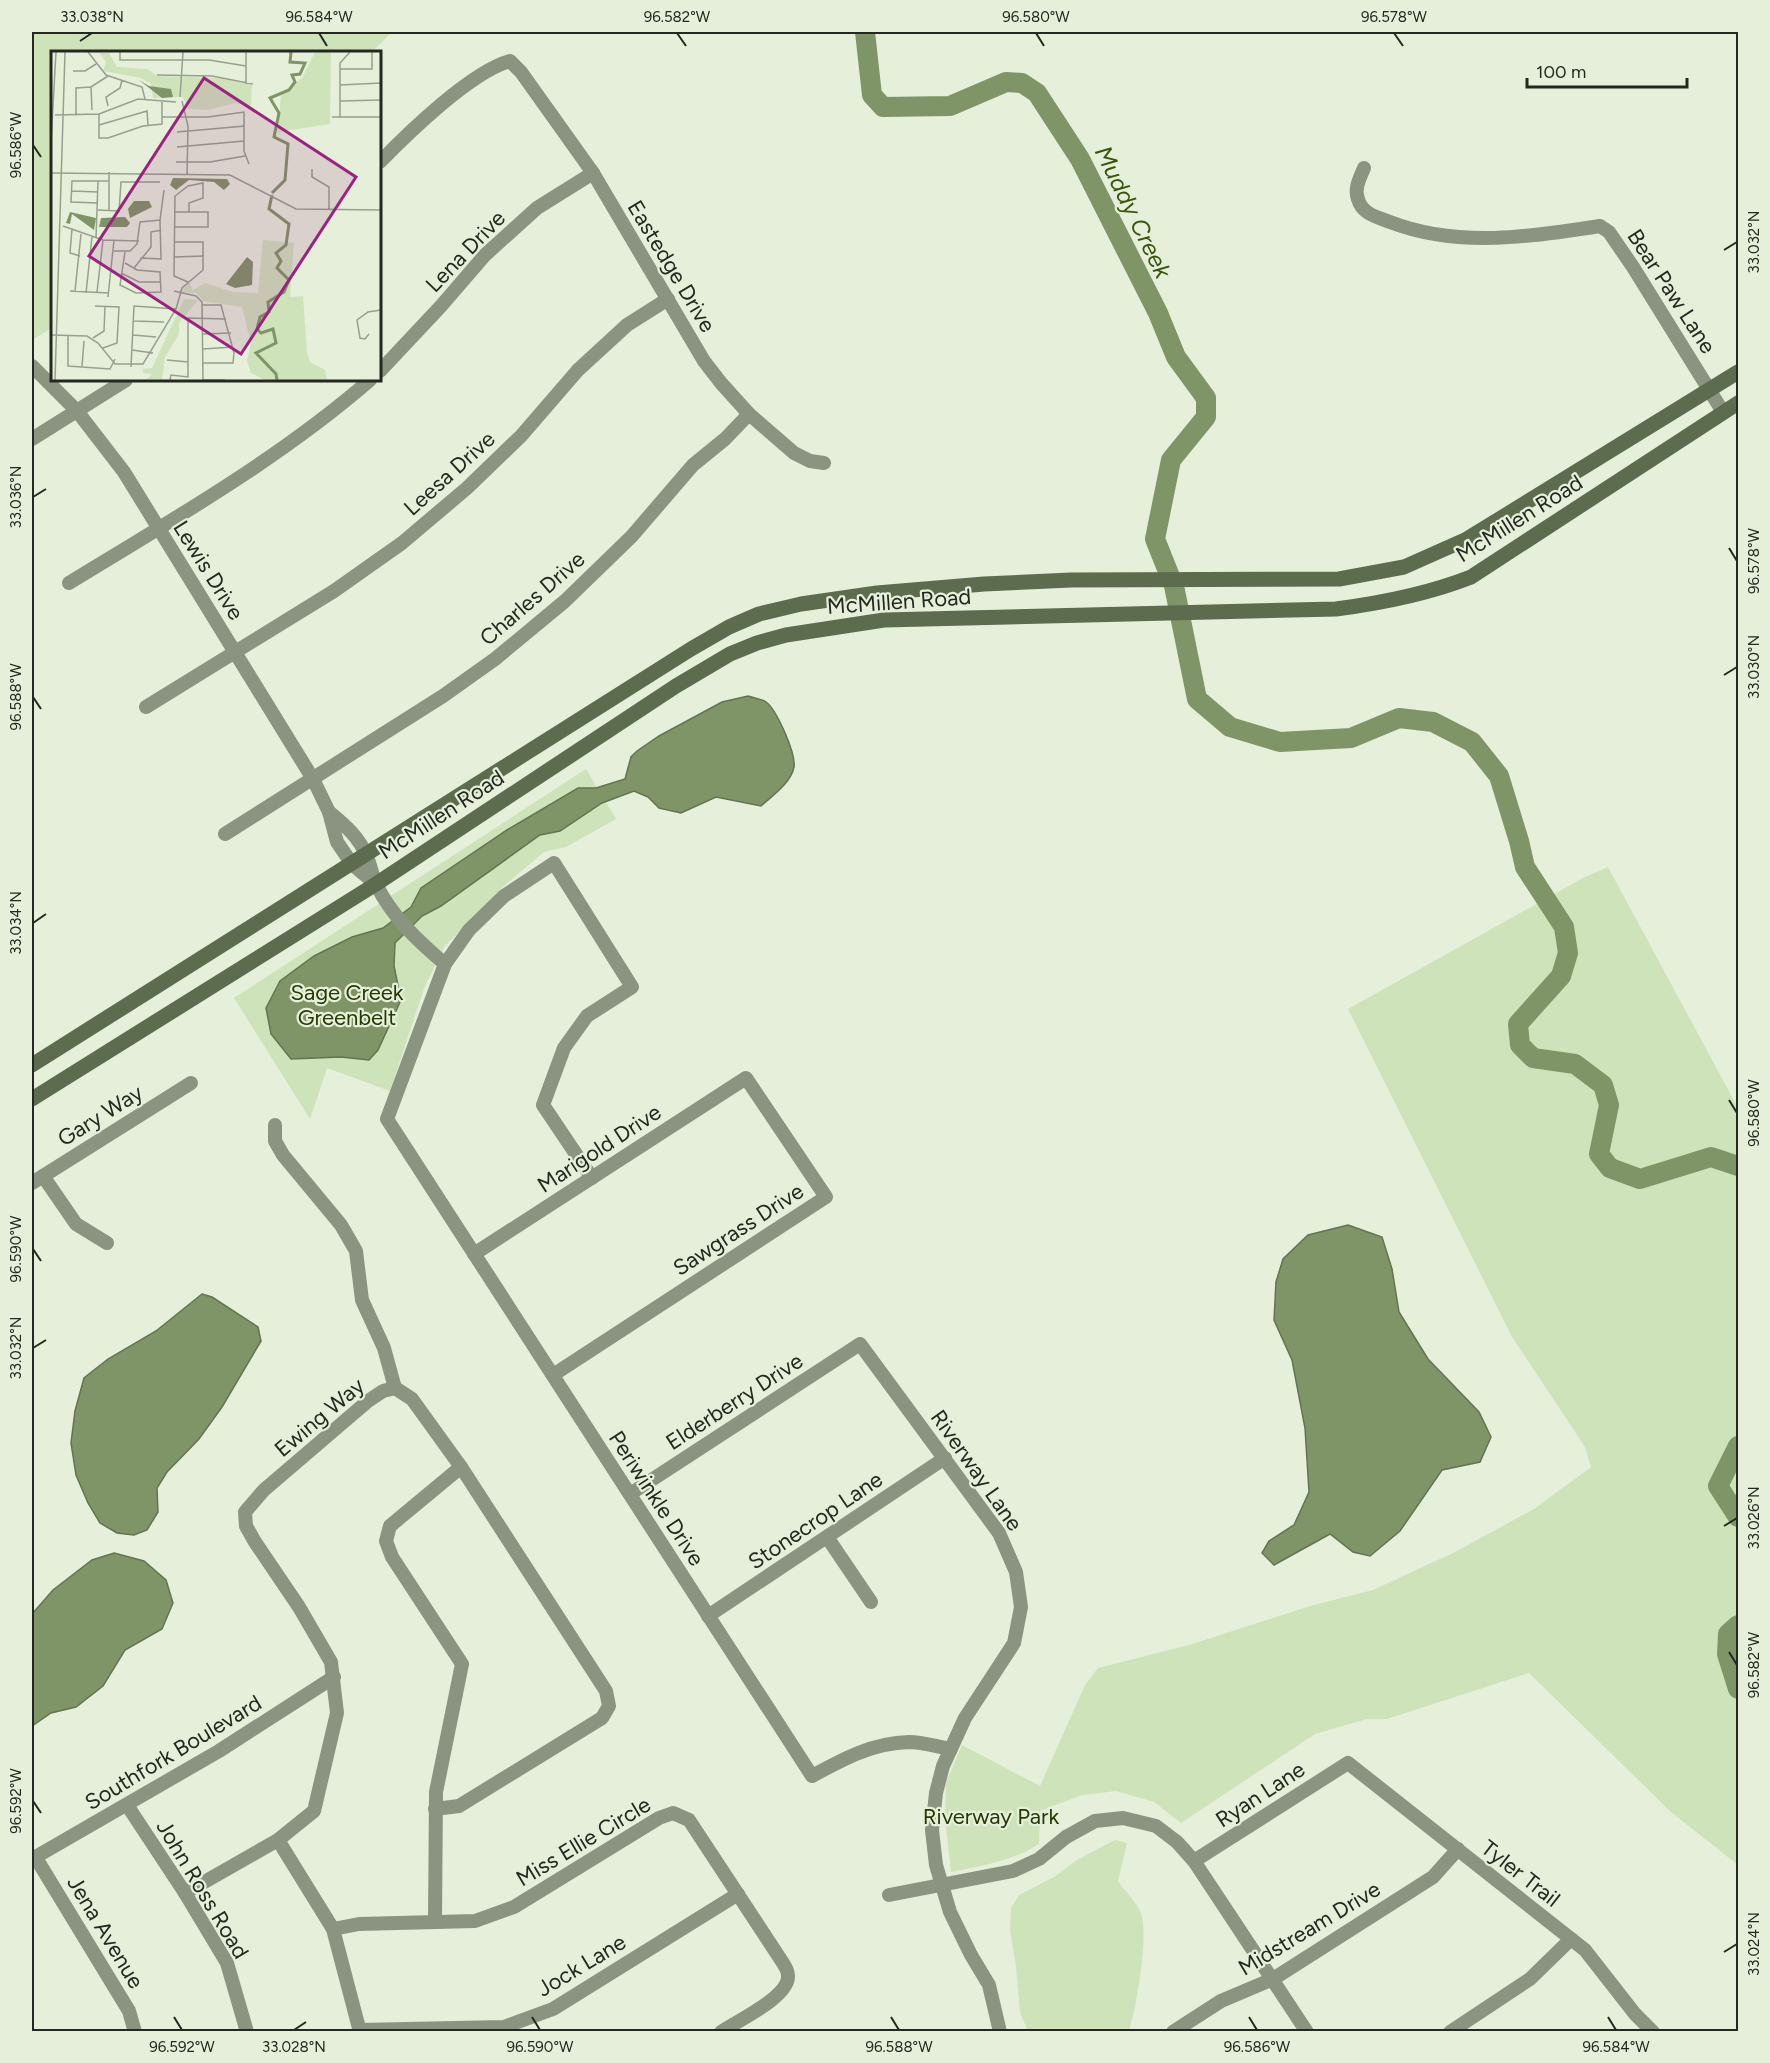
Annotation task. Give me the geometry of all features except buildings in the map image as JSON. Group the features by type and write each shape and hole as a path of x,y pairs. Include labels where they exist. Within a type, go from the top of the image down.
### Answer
{"main road":[{"name":"McMillen Road","path":"32,1065 691,649 729,627 759,614 833,599 938,587 1071,580 1339,579 1404,567 1467,540 1738,372"},
{"name":"McMillen Road","path":"32,1099 376,884 676,686 730,654 786,635 884,620 1336,609 1398,599 1452,585 1472,577 1738,403"}],"street":[{"name":"Eastedge Drive","path":"381,161 401,140 445,102 496,65 510,62 521,72 593,173 704,361 721,384 749,414 794,453 810,461 824,463"},
{"name":"Bear Paw Lane","path":"1364,168 1356,187 1361,207 1366,212 1413,231 1435,235 1495,239 1600,226 1609,232 1724,412"},
{"name":"Lena Drive","path":"381,370 485,255 537,208 593,173"},
{"name":"Leesa Drive","path":"146,707 334,591 402,543 467,488 506,451 578,370 627,325 668,298"},
{"name":"Lewis Drive","path":"32,366 76,411 124,472 313,778 329,812 337,842 352,864 376,884"},
{"path":"32,439 124,381"},
{"path":"69,583 286,447 338,408 369,381"},
{"name":"Charles Drive","path":"225,834 443,696 495,659 565,601 632,536 693,465 725,439 749,414"},
{"name":"Lewis Drive","path":"329,812 352,831 367,855 376,884 412,936 445,964"},
{"path":"445,964 469,930 504,896 554,862 632,987 587,1017 564,1048 543,1105 592,1178"},
{"name":"Periwinkle Drive","path":"445,964 387,1119 474,1254 812,1776 853,1754 882,1745 911,1742 951,1749"},
{"name":"Marigold Drive","path":"474,1254 746,1078"},
{"name":"Sawgrass Drive","path":"553,1375 826,1197 746,1078"},
{"name":"Gary Way","path":"37,1179 191,1083"},
{"path":"275,1125 275,1141 283,1155 341,1225 356,1251 362,1300 384,1348 394,1389"},
{"path":"37,1179 76,1224 107,1243"},
{"name":"Riverway Lane","path":"860,1344 999,1533 1016,1572 1021,1607 1014,1643 964,1718 936,1793 932,1830 936,1865 950,1912 970,1955 989,1985 1000,2031"},
{"name":"Elderberry Drive","path":"630,1494 860,1344"},
{"name":"Ewing Way","path":"185,1893 278,1840 314,1810 337,1713 331,1662 246,1526 245,1512 264,1490 368,1401 383,1391 394,1389 412,1399 461,1467 606,1691 609,1706 602,1718 459,1806 435,1809"},
{"name":"Stonecrop Lane","path":"708,1616 945,1458"},
{"path":"435,1922 436,1792 462,1664 392,1557 386,1541 390,1526 461,1467"},
{"path":"827,1537 871,1602"},
{"name":"Southfork Boulevard","path":"34,1858 219,1751 334,1677"},
{"name":"Tyler Trail","path":"1348,1763 1586,1950 1635,2014 1653,2031"},
{"name":"Ryan Lane","path":"1194,1861 1348,1763"},
{"name":"John Ross Road","path":"127,1805 185,1893 227,1963 247,2031"},
{"name":"Miss Ellie Circle","path":"333,1929 359,1924 475,1921 514,1907 659,1818 673,1813 689,1820 783,1963 788,1975 786,1986 778,1996 721,2031"},
{"path":"889,1895 1013,1871 1039,1859 1066,1837 1095,1821 1123,1818 1156,1826 1177,1842 1194,1861 1307,2031"},
{"path":"278,1840 333,1929 360,2031"},
{"name":"Midstream Drive","path":"1173,2031 1221,2001 1273,1979 1434,1877 1458,1850"},
{"name":"Jena Avenue","path":"34,1858 129,2011 135,2031"},
{"name":"Jock Lane","path":"360,2031 504,2027 553,2009 738,1894"},
{"path":"1450,2031 1530,1979 1571,1939"}],"green space":[{"path":"32,32 392,32 373,51 51,51 51,329 32,340"},
{"name":"Sage Creek Greenbelt","path":"586,769 616,819 566,847 544,852 505,885 445,946 425,986 390,1091 327,1068 310,1119 234,998"},
{"name":"Riverway Park","path":"1608,867 1738,1108 1738,1865 1671,1812 1529,1673 1387,1719 1367,1719 1315,1734 1181,1823 1154,1802 1116,1791 1082,1795 1040,1811 1039,1844 1029,1850 1007,1859 951,1872 945,1819 946,1783 962,1745 1040,1786 1085,1685 1098,1668 1189,1645 1310,1606 1373,1590 1453,1553 1534,1509 1591,1467 1585,1447 1512,1337 1348,1009 1585,877"},
{"path":"1115,1840 1127,1843 1118,1881 1138,1907 1143,1921 1141,1971 1129,2031 1028,2031 1020,2013 1010,1930 1011,1908 1019,1895"}],"shaded area":[{"path":"748,696 764,701 775,714 785,733 794,761 789,778 761,806 716,797 681,813 659,808 648,797 634,791 602,803 560,831 540,835 441,906 422,916 395,943 394,966 401,1000 378,1050 369,1060 341,1057 291,1059 271,1034 266,1008 280,981 314,956 352,937 383,928 411,907 421,888 507,830 578,788 596,788 625,779 631,757 659,736 722,702"},
{"path":"1348,1225 1382,1237 1392,1269 1399,1312 1428,1359 1479,1412 1491,1437 1480,1462 1442,1470 1400,1531 1370,1556 1353,1552 1330,1534 1274,1565 1262,1553 1269,1541 1294,1525 1309,1492 1305,1428 1292,1360 1274,1320 1276,1282 1283,1259 1308,1235"},
{"path":"202,1294 212,1297 258,1327 261,1341 222,1407 199,1439 167,1472 157,1488 158,1512 147,1530 134,1535 117,1533 100,1523 76,1475 71,1443 75,1411 84,1378 108,1359 156,1331"},
{"path":"114,1553 144,1561 166,1580 173,1603 162,1629 125,1650 103,1686 76,1707 51,1713 32,1726 32,1614 53,1590 92,1560"}],"waterway":[{"name":"Muddy Creek","path":"865,32 872,95 883,107 950,106 1006,82 1022,83 1037,93 1080,159 1158,313 1176,357 1206,398 1206,417 1171,460 1155,539 1169,574"},
{"name":"Muddy Creek","path":"1174,586 1197,699 1230,727 1280,742 1351,738 1399,718 1433,722 1472,742 1499,776 1525,867 1564,927 1568,953 1561,976 1518,1024 1520,1045 1533,1058 1575,1064 1603,1085 1609,1105 1599,1154 1610,1168 1640,1179 1711,1157 1738,1166"},
{"name":"Muddy Creek","path":"1738,1446 1718,1486 1738,1517"},
{"name":"Muddy Creek","path":"1738,1625 1728,1634 1727,1654 1738,1689"}]}
